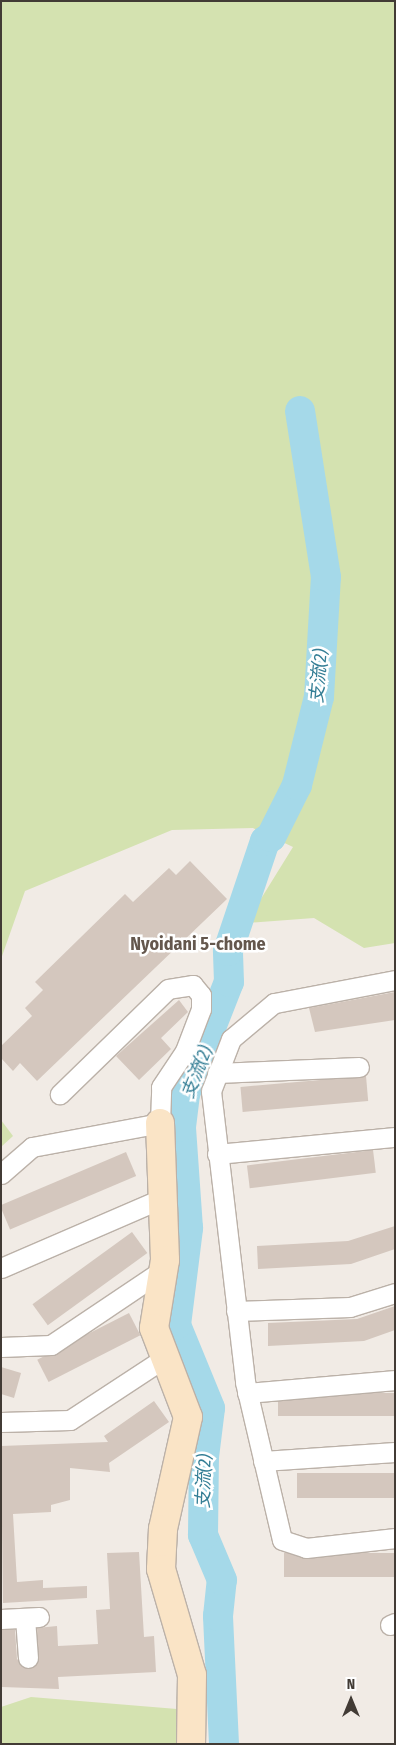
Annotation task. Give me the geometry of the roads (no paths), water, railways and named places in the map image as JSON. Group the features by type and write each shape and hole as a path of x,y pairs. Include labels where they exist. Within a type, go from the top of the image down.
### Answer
{"street":[{"path":"395,980 274,1003 231,1039 210,1091 247,1392 263,1460 287,1544 306,1548 395,1538"},
{"path":"60,1094 168,989 194,985 201,995 201,1009 185,1051 161,1087 160,1123 164,1269 154,1328 188,1417 161,1550 165,1586 192,1675 191,1744"},
{"path":"217,1073 359,1067"},
{"path":"1,1174 32,1147 160,1123"},
{"path":"217,1154 394,1140"},
{"path":"1,1268 163,1198"},
{"path":"1,1347 51,1345 164,1269"},
{"path":"236,1311 350,1307 395,1293"},
{"path":"1,1422 70,1420 166,1357"},
{"path":"247,1392 395,1380"},
{"path":"263,1460 395,1452"},
{"path":"1,1619 32,1617 28,1658"}],"waterway":[{"name":"支流(2)","path":"224,1744 218,1616 222,1580 203,1535 204,1457 210,1408 176,1325 188,1228 181,1127 185,1094 229,982 228,951 265,841 271,837 297,785 319,697 326,577 300,411"}],"district":[{"name":"Nyoidani 5-chome","path":"198,944"}]}
